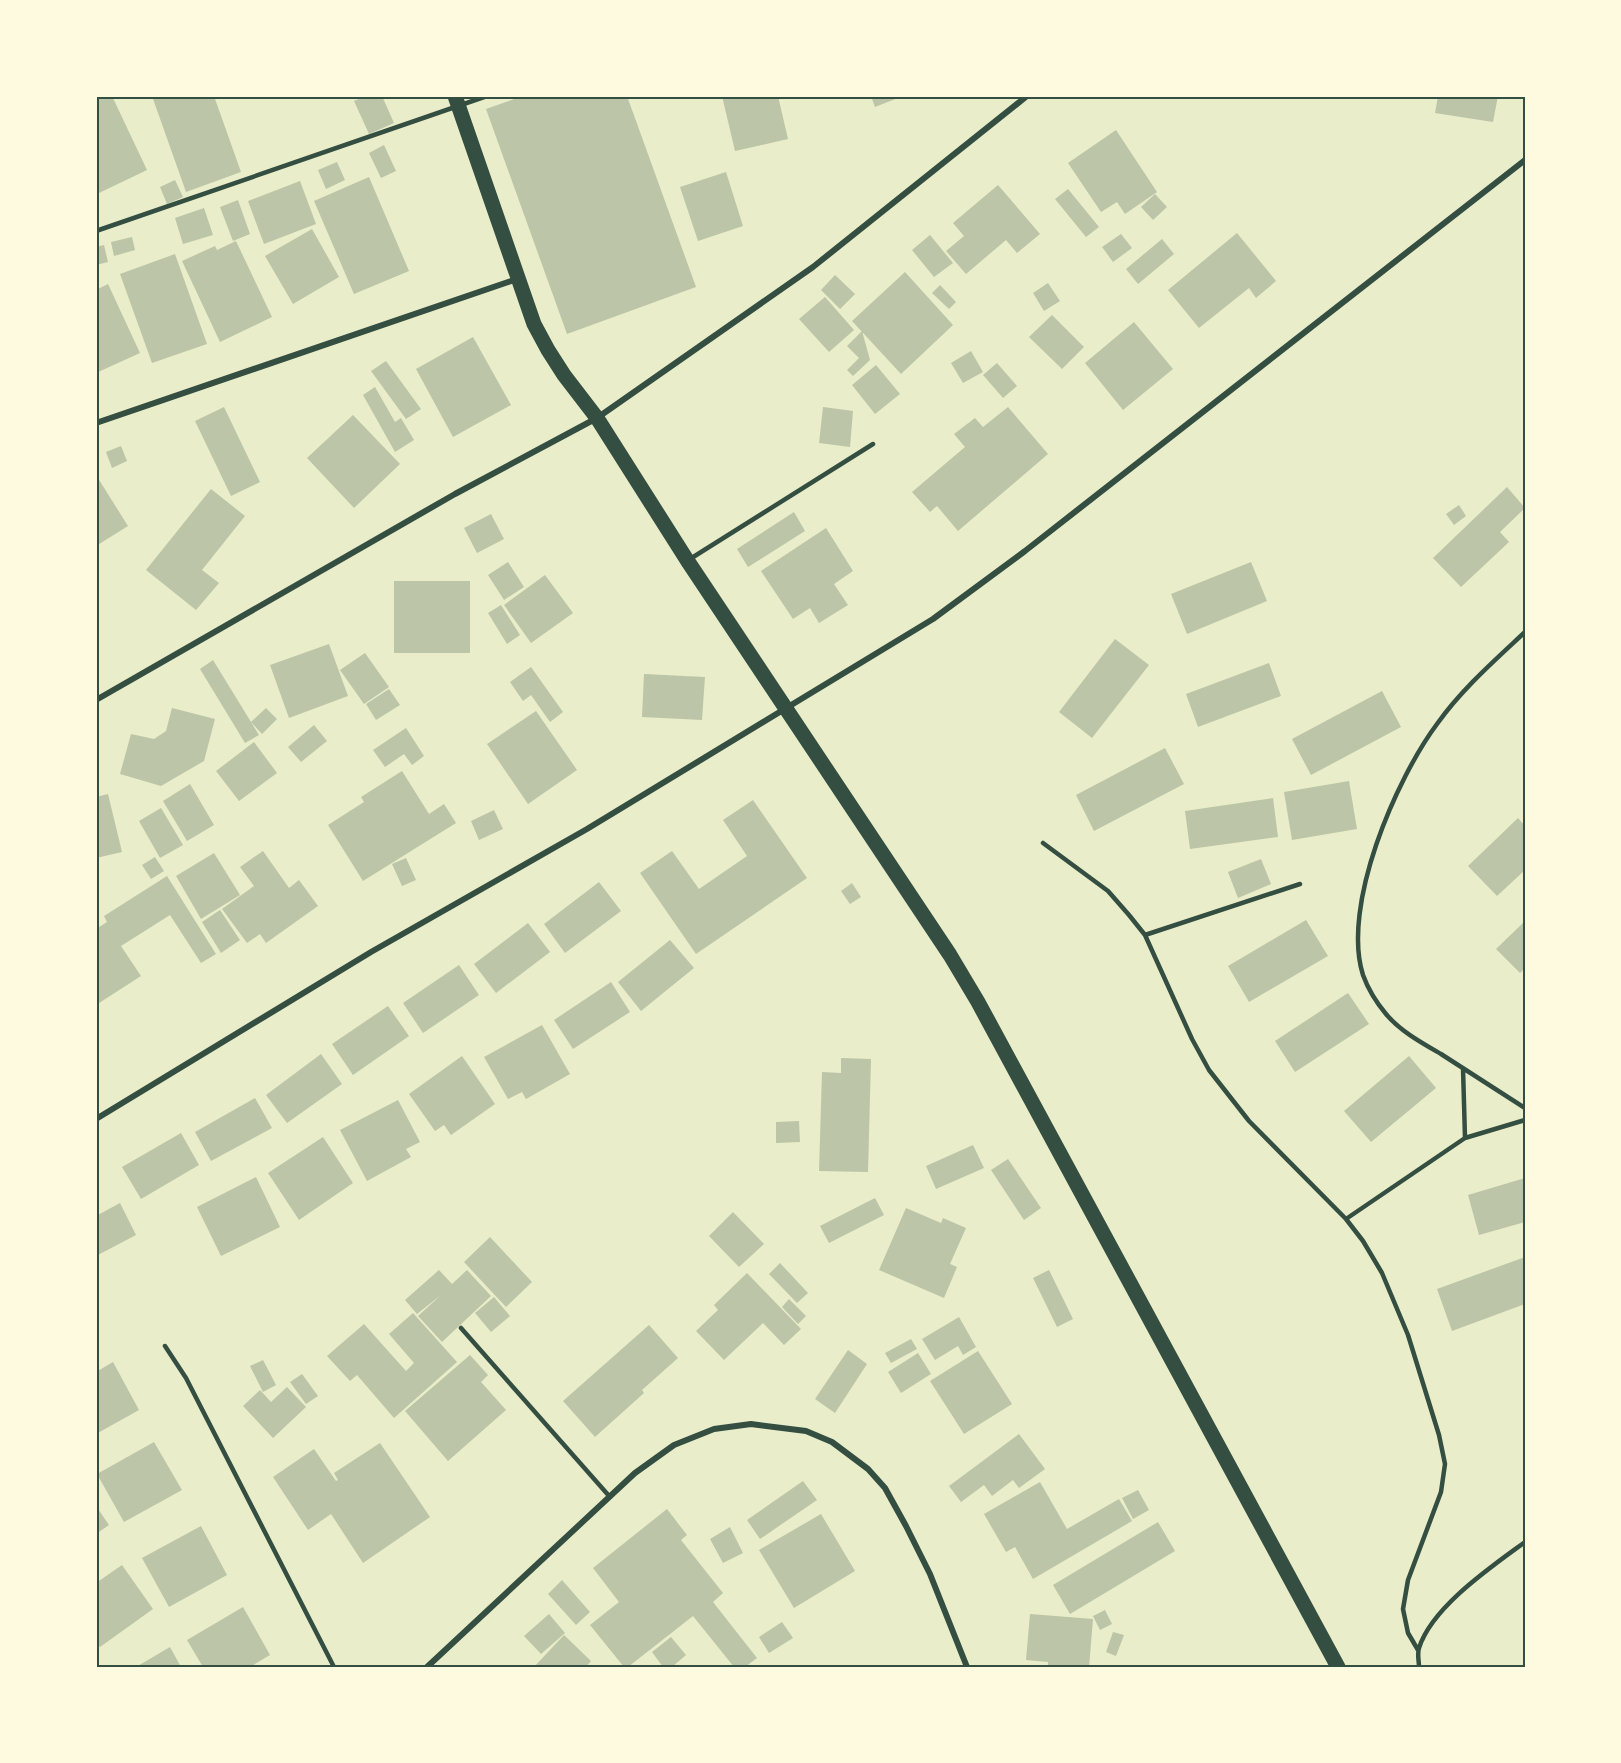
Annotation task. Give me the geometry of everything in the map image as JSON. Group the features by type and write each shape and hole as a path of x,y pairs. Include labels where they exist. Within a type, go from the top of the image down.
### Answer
{"main road":[{"path":"456,101 517,279 538,333 564,375 597,418 687,560 950,955 978,1002 1338,1667"}],"street":[{"path":"96,700 445,499 597,418 813,267 1027,96"},
{"path":"96,1119 371,952 587,829 933,619 1025,551 1525,160"},
{"path":"96,423 517,279"},
{"path":"427,1667 635,1473 674,1445 714,1429 751,1424 806,1431 832,1442 868,1469 885,1488 930,1574 967,1667"}],"lane":[{"path":"96,231 456,101 487,96"},
{"path":"687,560 873,444"},
{"path":"1525,632 1465,688 1419,750 1396,794 1363,885 1359,920 1359,952 1363,974 1372,996 1387,1016 1412,1036 1525,1108"},
{"path":"1043,843 1108,891 1145,935 1192,1039 1209,1070 1250,1121 1346,1219 1363,1241 1382,1273 1408,1335 1439,1435 1445,1464 1441,1492 1408,1580 1403,1610 1408,1633 1418,1650 1419,1667"},
{"path":"1145,935 1300,884"},
{"path":"1463,1068 1465,1138"},
{"path":"1346,1219 1465,1138 1525,1120"},
{"path":"461,1328 610,1497"},
{"path":"165,1346 186,1378 334,1667"},
{"path":"1418,1650 1452,1600 1481,1574 1525,1542"}],"building":[{"path":"96,96 112,96 147,170 99,193 96,188"},
{"path":"152,96 214,96 241,172 186,192"},
{"path":"366,96 382,96 394,123 369,134 354,101"},
{"path":"523,96 627,96 696,287 567,334 486,109"},
{"path":"722,96 778,96 788,139 735,151"},
{"path":"871,96 903,96 875,107"},
{"path":"1438,96 1498,96 1493,122 1435,113"},
{"path":"1116,130 1157,192 1125,214 1117,202 1101,212 1068,163"},
{"path":"384,145 396,171 381,178 369,153"},
{"path":"337,162 345,180 326,189 318,170"},
{"path":"726,172 743,226 698,241 680,187"},
{"path":"369,177 409,271 354,294 314,201"},
{"path":"175,180 183,197 167,204 160,187"},
{"path":"300,181 316,224 264,244 248,201"},
{"path":"998,185 1040,234 1017,253 1006,240 966,274 946,251 964,236 953,223"},
{"path":"1068,189 1099,227 1086,237 1055,199"},
{"path":"1155,194 1167,207 1153,220 1141,207"},
{"path":"238,200 250,234 233,241 220,207"},
{"path":"204,208 213,235 183,244 175,218"},
{"path":"312,229 339,277 293,304 265,256"},
{"path":"1237,233 1276,281 1256,298 1249,288 1199,328 1168,290"},
{"path":"1121,234 1132,248 1113,262 1102,247"},
{"path":"930,235 953,263 934,277 912,250"},
{"path":"132,237 135,250 114,256 111,242"},
{"path":"1162,239 1174,254 1138,284 1126,269"},
{"path":"236,241 272,317 220,342 182,261 215,246 217,250"},
{"path":"104,245 108,262 96,265 96,247"},
{"path":"175,254 207,344 152,363 120,274"},
{"path":"905,272 953,325 901,374 852,321"},
{"path":"835,275 855,294 840,309 821,290"},
{"path":"1048,283 1060,301 1044,311 1033,293"},
{"path":"108,284 140,353 96,373 96,290"},
{"path":"940,285 956,302 949,309 932,293"},
{"path":"825,297 854,330 829,352 799,319"},
{"path":"1052,315 1084,347 1062,369 1029,337"},
{"path":"1134,322 1173,369 1123,410 1085,363"},
{"path":"862,331 870,360 853,376 847,370 859,358 847,346"},
{"path":"473,337 511,405 453,437 416,369"},
{"path":"971,351 983,372 963,383 951,363"},
{"path":"386,361 421,409 406,419 371,371"},
{"path":"997,363 1017,386 1003,398 983,375"},
{"path":"876,365 900,394 875,414 852,385"},
{"path":"375,387 395,422 401,418 414,440 395,452 363,395"},
{"path":"224,407 260,482 231,496 195,421"},
{"path":"823,407 853,411 850,447 819,443"},
{"path":"1008,407 1048,454 958,531 937,506 930,512 912,492 965,447 954,434 975,418 983,427"},
{"path":"353,415 400,464 354,508 307,458"},
{"path":"121,446 127,461 112,468 106,452"},
{"path":"96,475 128,526 96,546"},
{"path":"1507,487 1525,508 1500,532 1509,542 1461,587 1433,558"},
{"path":"211,489 245,516 202,570 219,583 196,610 146,570"},
{"path":"1459,505 1466,516 1454,525 1446,514"},
{"path":"794,512 805,531 748,567 737,549"},
{"path":"491,514 504,539 477,553 464,528"},
{"path":"826,528 853,571 834,584 848,605 819,623 810,608 793,619 761,571"},
{"path":"508,562 524,587 504,600 488,575"},
{"path":"1251,562 1267,601 1187,634 1171,594"},
{"path":"545,575 573,613 531,643 504,605"},
{"path":"394,581 470,581 470,653 394,653"},
{"path":"501,605 520,635 507,644 488,613"},
{"path":"1115,639 1149,665 1092,738 1059,712"},
{"path":"329,644 348,696 289,718 270,665"},
{"path":"365,653 389,687 364,704 340,670"},
{"path":"213,660 259,735 245,743 200,669"},
{"path":"1269,663 1281,696 1198,727 1186,694"},
{"path":"531,667 563,712 550,722 531,695 523,701 510,682"},
{"path":"644,674 705,677 702,720 642,717"},
{"path":"389,689 400,705 376,720 366,704"},
{"path":"1382,691 1401,727 1311,775 1292,739"},
{"path":"172,708 215,719 204,761 161,786 120,774 131,734 154,739 166,731"},
{"path":"266,708 277,719 262,734 251,722"},
{"path":"536,711 577,770 528,804 487,744"},
{"path":"314,725 327,741 301,762 288,747"},
{"path":"406,728 424,756 412,765 404,754 385,767 373,750"},
{"path":"254,742 277,773 239,801 216,771"},
{"path":"1165,748 1184,784 1094,831 1076,795"},
{"path":"402,771 429,814 444,804 456,823 363,881 328,825 364,802 361,797"},
{"path":"1349,781 1357,829 1292,840 1284,792"},
{"path":"190,784 214,825 187,841 163,801"},
{"path":"108,794 122,852 96,858 96,797"},
{"path":"1273,798 1278,837 1190,849 1185,811"},
{"path":"753,800 807,878 696,954 640,873 672,851 699,889 747,856 723,820"},
{"path":"161,808 183,845 160,858 139,821"},
{"path":"494,810 503,829 479,840 471,821"},
{"path":"1518,818 1525,826 1525,870 1497,896 1468,866"},
{"path":"263,851 289,888 299,880 318,906 266,943 260,934 247,943 222,909 254,886 240,867"},
{"path":"214,853 240,895 201,919 176,876"},
{"path":"155,857 164,871 151,879 142,865"},
{"path":"406,858 416,880 402,886 392,864"},
{"path":"1261,859 1271,884 1238,898 1228,872"},
{"path":"167,876 216,954 201,963 170,915 121,946 141,976 96,1005 96,929 107,922 104,916"},
{"path":"599,882 621,911 565,953 544,924"},
{"path":"852,883 861,897 850,904 841,891"},
{"path":"220,910 240,940 221,953 202,922"},
{"path":"1306,920 1328,956 1249,1002 1228,966"},
{"path":"1525,921 1525,968 1520,973 1496,949"},
{"path":"528,923 550,952 496,993 474,964"},
{"path":"670,940 694,968 641,1011 618,982"},
{"path":"459,965 479,995 423,1033 403,1003"},
{"path":"611,982 630,1012 573,1049 554,1020"},
{"path":"1348,993 1369,1024 1295,1072 1275,1041"},
{"path":"388,1006 409,1036 353,1075 332,1044"},
{"path":"542,1025 570,1074 526,1099 522,1092 508,1099 484,1057"},
{"path":"321,1054 342,1084 287,1123 266,1095"},
{"path":"462,1056 495,1104 451,1135 444,1125 435,1131 409,1094"},
{"path":"1409,1056 1436,1088 1371,1142 1344,1111"},
{"path":"841,1058 871,1059 868,1172 819,1171 822,1072 841,1073"},
{"path":"255,1098 272,1128 211,1161 195,1132"},
{"path":"398,1100 420,1142 406,1149 411,1157 367,1181 340,1130"},
{"path":"799,1121 800,1142 776,1143 776,1122"},
{"path":"181,1133 199,1165 141,1199 122,1167"},
{"path":"323,1137 353,1183 299,1220 268,1173"},
{"path":"973,1145 984,1168 936,1189 926,1166"},
{"path":"1008,1159 1041,1208 1024,1220 991,1170"},
{"path":"256,1177 280,1227 221,1256 197,1207"},
{"path":"1525,1178 1525,1222 1479,1235 1468,1195"},
{"path":"875,1198 884,1215 829,1243 820,1226"},
{"path":"120,1203 136,1235 96,1256 96,1216"},
{"path":"906,1208 941,1223 943,1218 966,1228 950,1264 957,1267 944,1298 879,1270"},
{"path":"733,1212 764,1244 739,1267 709,1236"},
{"path":"490,1237 532,1282 506,1307 464,1262"},
{"path":"1525,1257 1525,1304 1452,1331 1437,1289"},
{"path":"780,1263 808,1293 797,1303 769,1274"},
{"path":"439,1270 452,1284 467,1270 491,1296 442,1342 418,1316 441,1295 417,1314 405,1300"},
{"path":"1049,1270 1073,1319 1057,1327 1033,1278"},
{"path":"747,1273 801,1329 784,1345 763,1323 724,1360 696,1331 718,1310 714,1305"},
{"path":"494,1297 510,1316 491,1332 475,1313"},
{"path":"789,1299 806,1316 798,1324 782,1307"},
{"path":"413,1313 457,1362 394,1418 357,1375 350,1381 327,1356 364,1324 406,1371 414,1363 389,1334"},
{"path":"959,1317 976,1347 963,1355 958,1346 935,1360 922,1339"},
{"path":"649,1325 678,1358 642,1390 644,1393 595,1437 563,1401"},
{"path":"911,1339 917,1349 891,1363 885,1353"},
{"path":"848,1350 867,1364 835,1413 815,1399"},
{"path":"978,1351 1012,1404 964,1434 930,1381"},
{"path":"918,1353 931,1374 901,1393 888,1372"},
{"path":"470,1355 488,1375 481,1382 506,1410 448,1461 405,1411"},
{"path":"263,1360 276,1385 263,1392 250,1366"},
{"path":"113,1362 139,1410 96,1434 96,1372"},
{"path":"302,1374 318,1396 306,1404 290,1382"},
{"path":"287,1387 306,1407 273,1438 243,1406 260,1390 271,1402"},
{"path":"1019,1434 1045,1469 1019,1488 1013,1480 992,1496 984,1485 961,1502 949,1486"},
{"path":"154,1442 182,1490 124,1522 97,1474"},
{"path":"380,1443 430,1517 363,1563 331,1514 308,1530 273,1477 314,1449 336,1481 338,1480 334,1473"},
{"path":"803,1481 817,1500 760,1539 747,1520"},
{"path":"1040,1482 1067,1529 1119,1499 1132,1521 1033,1579 1015,1547 1006,1552 984,1514"},
{"path":"1138,1490 1149,1510 1133,1519 1122,1498"},
{"path":"96,1506 109,1525 96,1534"},
{"path":"667,1509 687,1535 681,1540 723,1593 713,1602 757,1658 745,1667 734,1667 693,1616 628,1667 624,1667 590,1625 619,1602 593,1568"},
{"path":"821,1514 855,1571 794,1608 759,1550"},
{"path":"1158,1522 1175,1551 1070,1614 1053,1585"},
{"path":"201,1526 227,1575 169,1607 142,1558"},
{"path":"730,1527 743,1553 723,1563 710,1539"},
{"path":"122,1565 153,1609 100,1647 96,1641 96,1583"},
{"path":"562,1580 590,1612 576,1625 548,1594"},
{"path":"243,1607 270,1655 250,1667 203,1667 187,1640"},
{"path":"1105,1610 1112,1624 1100,1630 1093,1616"},
{"path":"549,1614 565,1633 541,1654 524,1636"},
{"path":"1030,1614 1093,1619 1089,1667 1048,1667 1048,1662 1026,1660"},
{"path":"782,1622 793,1638 769,1653 759,1637"},
{"path":"1113,1632 1124,1635 1116,1656 1106,1652"},
{"path":"564,1635 591,1661 586,1667 534,1667"},
{"path":"671,1637 686,1655 672,1667 663,1667 652,1652"},
{"path":"170,1647 181,1667 136,1667"}]}
